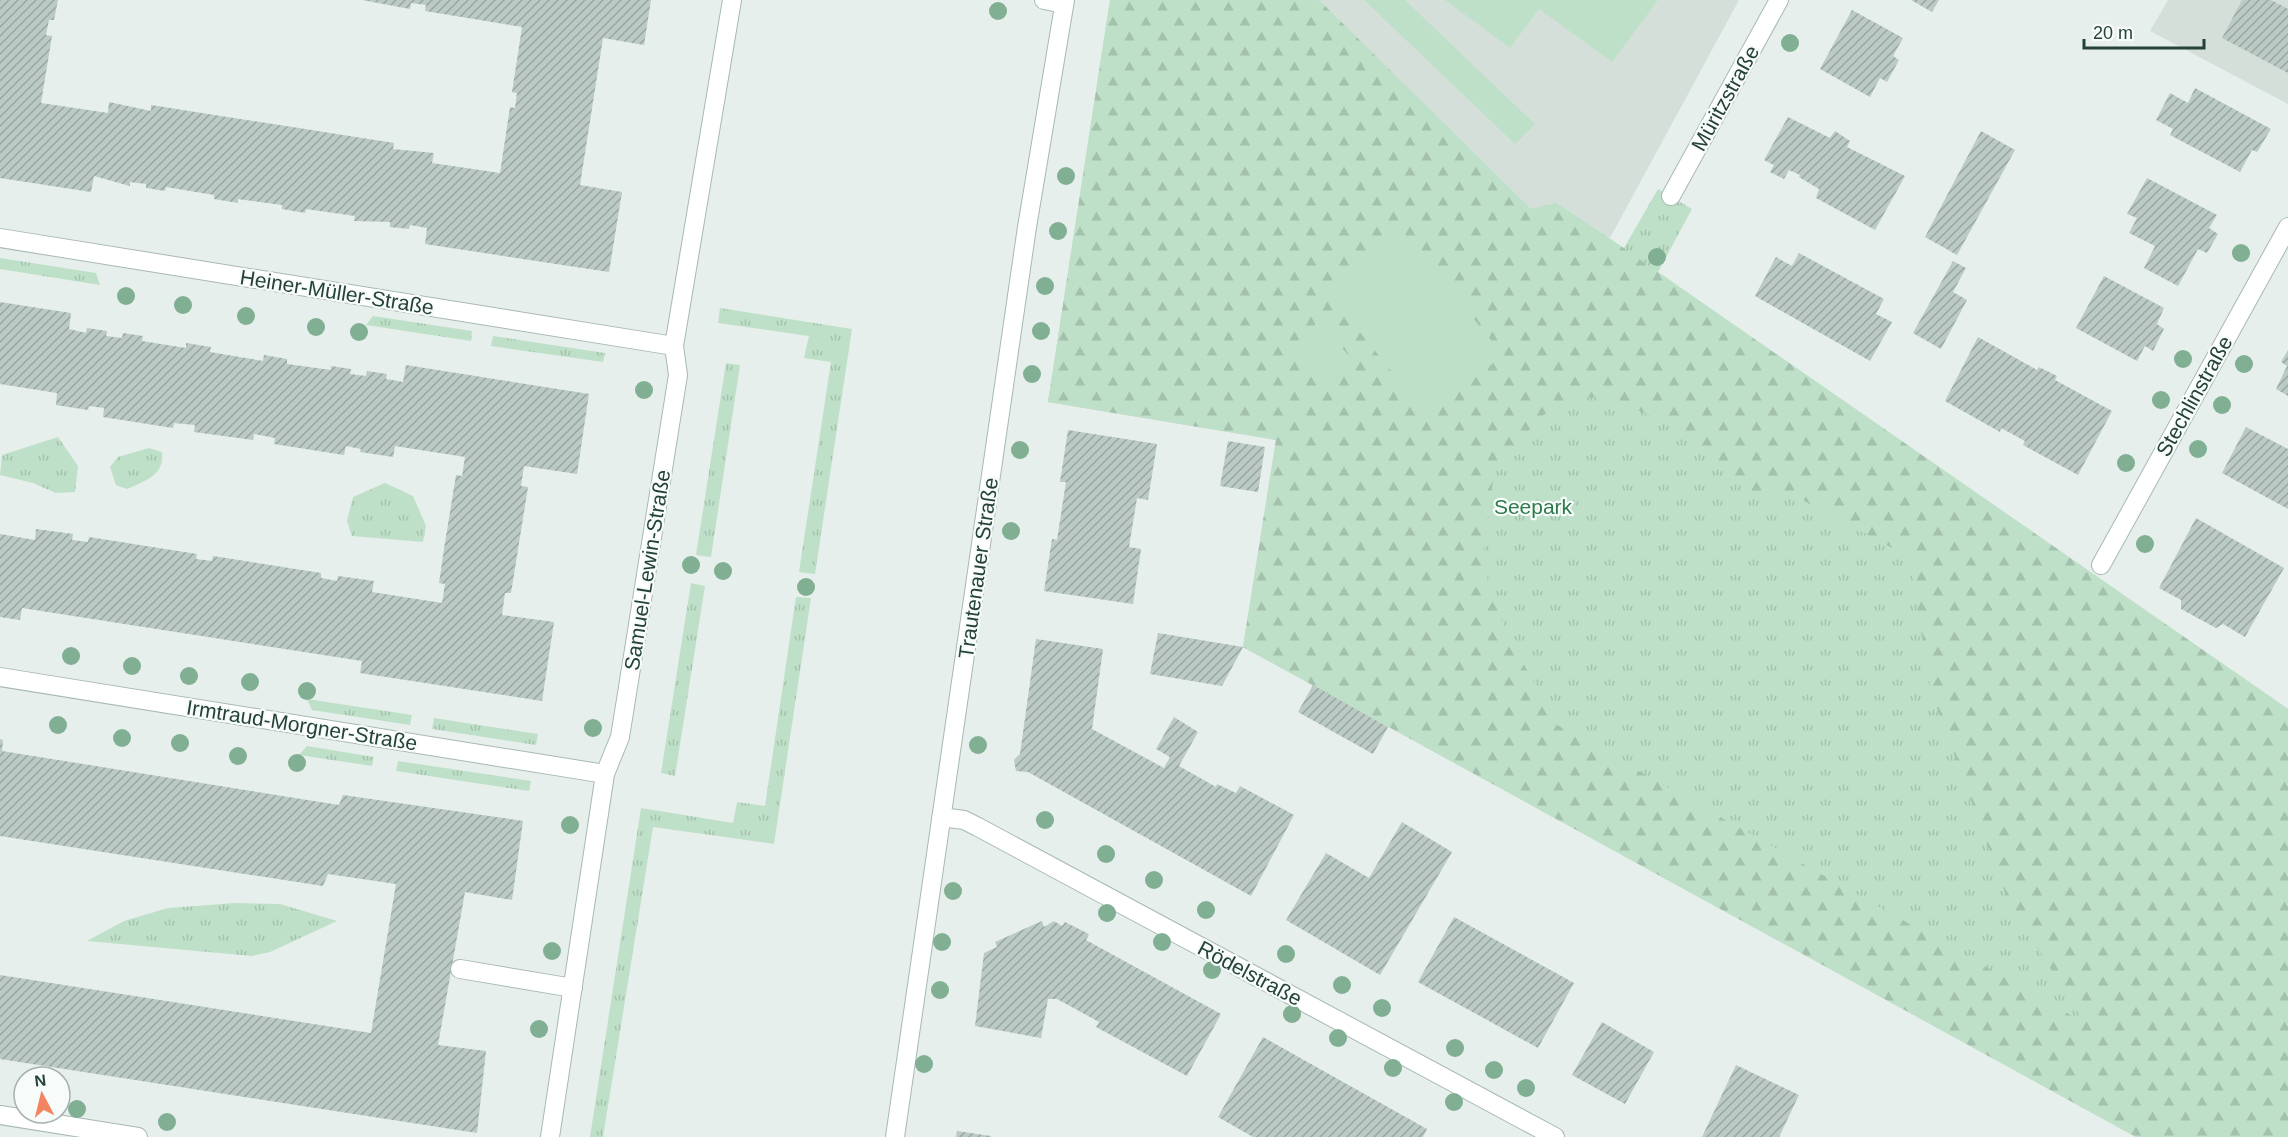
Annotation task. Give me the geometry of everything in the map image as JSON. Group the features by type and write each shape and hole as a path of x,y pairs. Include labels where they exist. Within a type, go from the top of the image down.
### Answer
{"street":[{"name":"Samuel-Lewin-Straße","path":"550,1137 605,774 620,737 678,375 674,346 732,0"},
{"path":"1044,0 1065,2"},
{"name":"Müritzstraße","path":"1671,196 1779,0"},
{"name":"Trautenauer Straße","path":"895,1137 1027,227 1065,2"},
{"name":"Stechlinstraße","path":"2101,565 2288,227"},
{"name":"Heiner-Müller-Straße","path":"0,238 674,346"},
{"name":"Irmtraud-Morgner-Straße","path":"0,677 605,774"},
{"name":"Rödelstraße","path":"941,817 964,820 1556,1137"},
{"path":"460,969 573,988"},
{"path":"0,1115 138,1137"}],"shaded area":[{"path":"1319,0 1739,0 1610,238 1593,227 1531,209"},
{"path":"2168,0 2288,0 2288,104 2150,31"}],"green space":[{"name":"Seepark","path":"1110,0 1319,0 1531,209 1556,203 1624,248 1658,189 1692,209 1658,272 2288,709 2288,1137 2136,1137 1243,647 1276,440 1048,402"},
{"name":"Seepark","path":"1110,0 1319,0 1531,209 1556,203 1593,227 2288,709 2288,1137 2136,1137 1243,647 1276,440 1048,402","holes":["1609,397 1666,423 1755,496 1795,496 1909,557 1931,692 2009,903 2085,1023 1557,725 1504,628 1482,561 1494,473 1540,417 1575,398"]},
{"path":"1364,0 1405,0 1535,124 1515,144"},
{"path":"1445,0 1658,0 1612,62 1539,9 1510,48"},
{"path":"1399,227 1503,355 1428,416 1324,288"},
{"path":"0,258 96,273 100,285 0,269"},
{"path":"720,308 852,329 815,574 799,572 831,362 804,358 809,336 718,323"},
{"path":"373,316 472,331 471,341 366,325"},
{"path":"1318,322 1355,362 1328,387 1291,347"},
{"path":"493,336 605,353 603,362 491,346"},
{"path":"726,363 740,365 711,557 696,555"},
{"path":"58,437 78,466 75,492 56,493 33,483 0,475 2,455"},
{"path":"149,448 162,452 162,460 157,472 147,480 127,489 116,485 110,467 118,457"},
{"path":"385,483 413,496 426,526 423,542 352,536 347,521 353,497"},
{"path":"691,583 705,586 675,776 661,773"},
{"path":"796,597 811,598 774,844 653,827 603,1137 590,1137 641,808 733,823 737,802 765,806"},
{"path":"307,699 412,715 410,725 312,710"},
{"path":"434,718 538,734 536,745 432,729"},
{"path":"307,746 374,757 372,766 299,755"},
{"path":"398,761 531,781 529,791 396,771"},
{"path":"236,903 280,904 337,921 270,952 252,956 87,941 124,921 168,908"}],"building":[{"path":"0,0 58,0 54,20 49,20 46,35 52,36 41,103 108,113 109,102 151,111 151,105 394,143 393,149 434,153 432,163 500,173 510,107 515,108 517,93 512,92 522,27 425,11 426,5 411,3 410,9 362,0 651,0 644,45 603,38 580,185 622,192 609,272 425,244 427,228 410,225 409,229 390,227 390,222 354,221 355,216 306,209 305,213 282,209 282,205 238,199 238,203 214,199 214,195 166,187 165,191 146,188 146,184 130,182 130,186 94,176 91,192 0,178"},
{"path":"1911,0 1939,0 1932,12"},
{"path":"2242,0 2271,0 2288,9 2288,73 2222,38"},
{"path":"1852,10 1903,38 1893,56 1899,60 1887,82 1880,78 1870,97 1820,69"},
{"path":"2195,88 2271,129 2257,152 2252,150 2240,172 2170,135 2173,129 2156,120 2170,93 2188,103"},
{"path":"1788,117 1830,138 1835,131 1850,141 1847,147 1905,176 1875,230 1816,198 1819,189 1799,177 1800,175 1789,170 1784,179 1770,172 1774,165 1764,160"},
{"path":"1981,131 2015,150 1957,255 1925,237"},
{"path":"2147,178 2217,215 2209,228 2218,234 2207,253 2198,249 2178,286 2144,268 2155,246 2129,233 2137,218 2127,214"},
{"path":"1799,253 1884,299 1876,314 1892,322 1870,361 1755,296 1776,257 1792,266"},
{"path":"1953,261 1966,268 1953,292 1967,300 1941,349 1913,333"},
{"path":"2104,276 2164,308 2157,324 2164,329 2153,351 2145,346 2137,361 2076,328"},
{"path":"0,302 71,313 69,329 86,333 87,328 107,331 106,336 122,338 123,333 143,336 142,341 186,348 186,343 211,347 210,352 263,361 264,355 287,359 287,364 331,370 331,366 351,369 350,374 366,376 367,371 387,374 386,379 403,382 406,365 589,394 577,474 524,466 521,486 528,487 511,593 505,593 502,615 554,622 542,701 360,673 362,661 22,608 20,620 0,617 0,534 35,540 36,529 73,534 72,540 88,542 89,537 197,554 196,559 212,561 213,556 321,573 321,578 337,581 338,576 374,581 372,592 442,603 445,584 439,583 444,549 456,475 462,476 465,457 395,446 393,457 360,452 361,449 346,446 344,455 274,444 275,438 254,434 253,440 194,432 195,425 174,423 173,428 103,417 104,408 89,406 88,410 56,405 57,393 0,384"},
{"path":"1978,337 2037,370 2039,367 2057,376 2055,380 2112,411 2078,475 2023,445 2025,441 2001,428 2000,432 1945,401"},
{"path":"2288,350 2288,396 2276,389 2287,366 2281,362"},
{"path":"2246,427 2288,449 2288,509 2222,473"},
{"path":"1068,430 1157,444 1148,500 1137,498 1129,547 1141,549 1133,604 1044,591 1052,539 1057,540 1066,482 1060,482"},
{"path":"1228,441 1265,447 1258,492 1220,486"},
{"path":"2196,518 2284,568 2245,637 2223,624 2216,628 2181,609 2181,600 2159,588"},
{"path":"1158,633 1243,647 1222,686 1150,674"},
{"path":"1036,639 1103,649 1092,729 1164,768 1170,757 1156,749 1174,717 1198,732 1179,766 1216,787 1217,784 1236,793 1240,786 1294,815 1251,896 1028,772 1016,771 1014,760 1020,754"},
{"path":"1313,685 1388,727 1373,754 1298,712"},
{"path":"0,739 3,740 2,751 339,805 343,795 523,821 512,900 465,892 438,1045 486,1051 477,1133 72,1070 72,1065 39,1065 0,1059 0,975 371,1033 396,884 328,874 323,886 0,836"},
{"path":"1402,822 1452,852 1380,975 1286,920 1326,853 1369,878"},
{"path":"1454,917 1574,983 1538,1048 1418,982"},
{"path":"1042,921 1044,927 1054,921 1062,926 1065,922 1089,934 1086,940 1221,1014 1187,1076 1096,1027 1099,1022 1057,999 1048,999 1041,1038 975,1026 984,953 997,947 995,942"},
{"path":"1602,1022 1654,1052 1625,1104 1572,1075"},
{"path":"1263,1037 1427,1129 1423,1137 1253,1137 1218,1117"},
{"path":"1736,1065 1799,1095 1779,1137 1702,1137"},
{"path":"957,1131 991,1136 991,1137 956,1137"}]}
